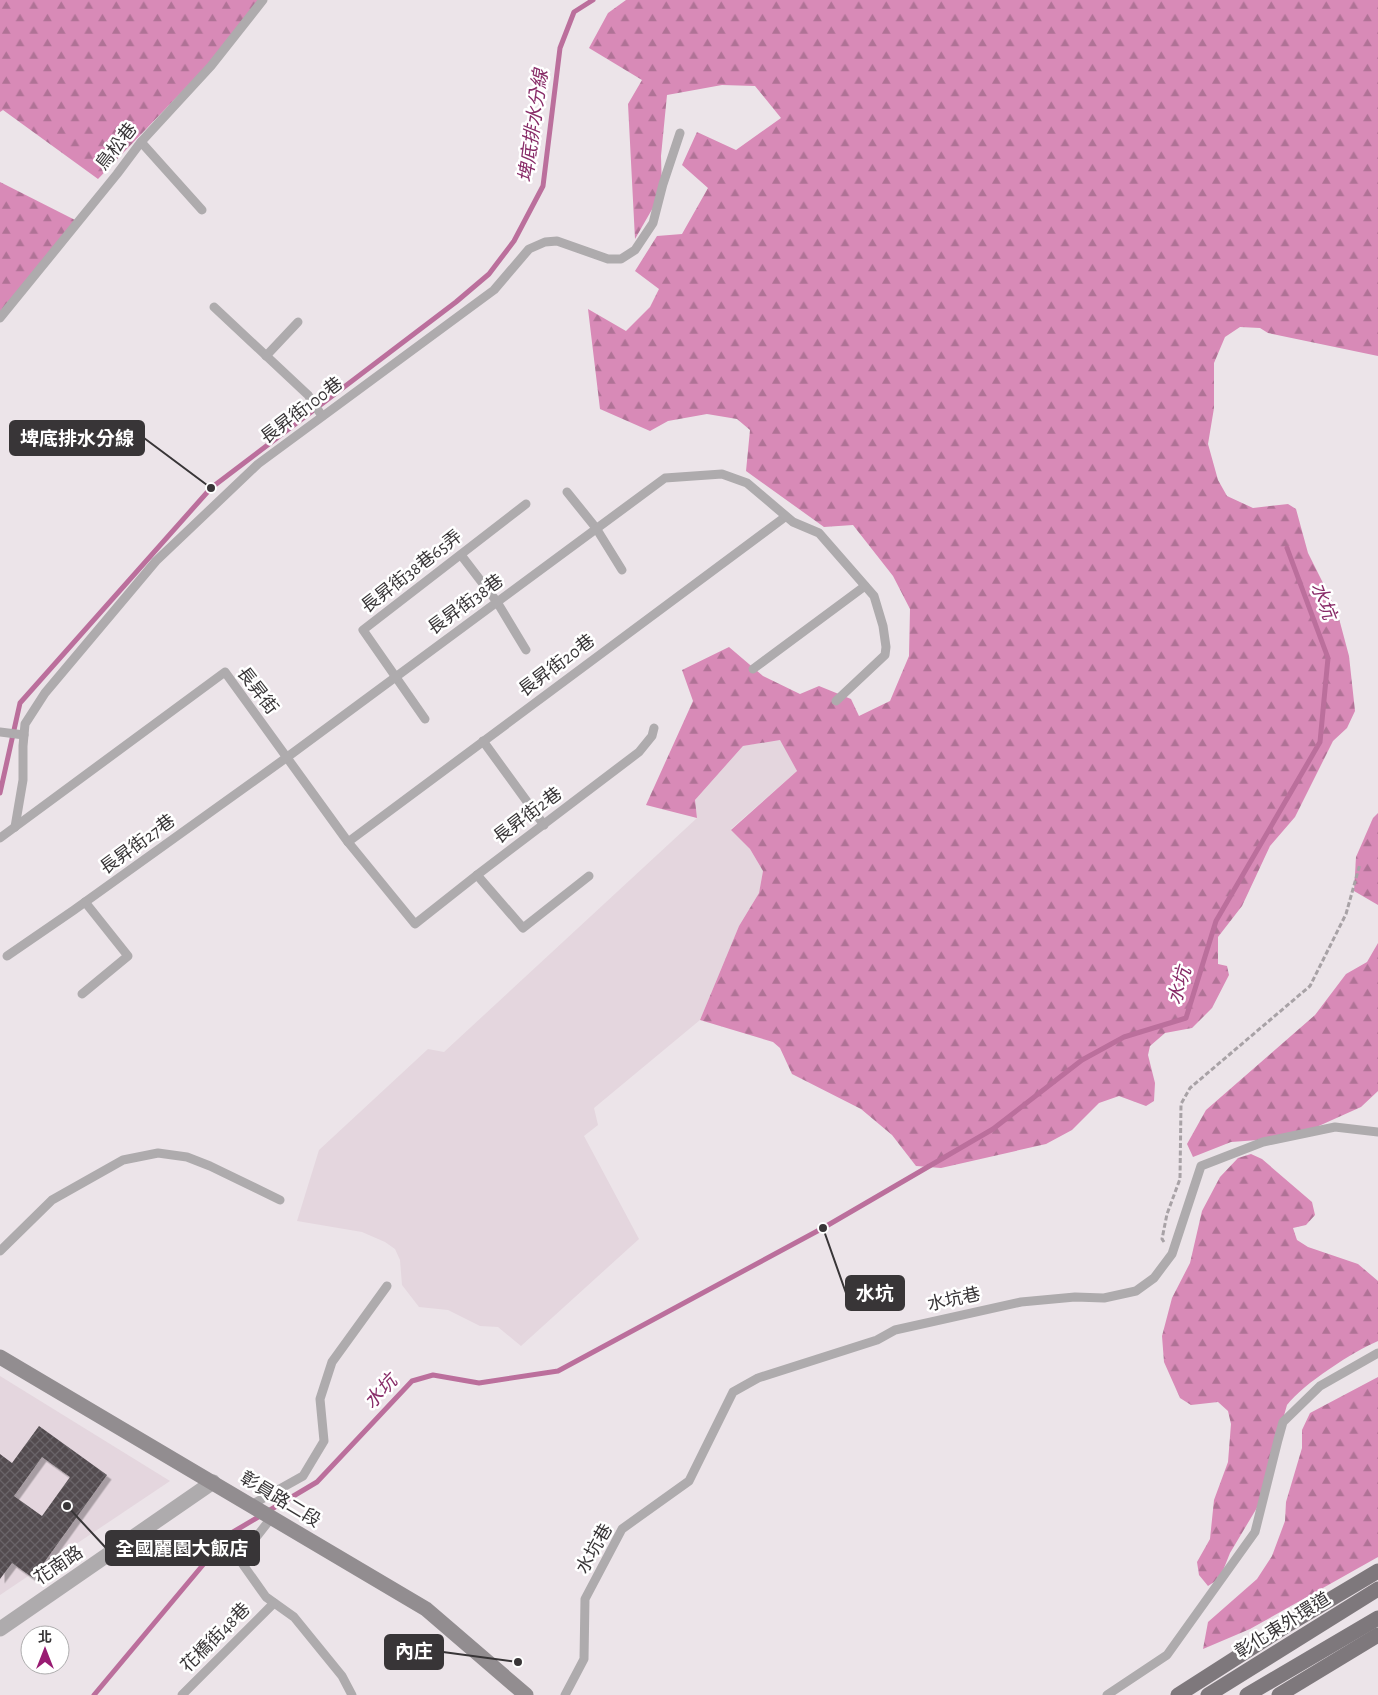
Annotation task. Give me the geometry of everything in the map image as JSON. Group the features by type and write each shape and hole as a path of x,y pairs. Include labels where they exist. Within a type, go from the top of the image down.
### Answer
{"main road":[{"name":"彰員路二段","path":"0,1357 426,1609 526,1695"},
{"path":"1178,1695 1289,1624 1378,1571"},
{"name":"彰化東外環道","path":"1208,1695 1378,1589"},
{"path":"1247,1695 1378,1618"},
{"path":"1279,1695 1378,1635"}],"street":[{"name":"花南路","path":"0,1629 213,1482"}],"lane":[{"name":"鳥松巷","path":"0,318 141,142 211,66 263,0"},
{"name":"長昇街100巷","path":"15,827 23,780 25,724 45,692 156,561 258,464 494,290 529,249 546,242 557,241 608,259 621,259 635,250 653,223 663,184 680,133"},
{"path":"141,142 202,210"},
{"path":"214,307 308,395 322,416"},
{"path":"266,356 298,322"},
{"name":"長昇街38巷","path":"286,758 664,478 722,474 746,483 785,517"},
{"path":"567,492 596,528 622,570"},
{"name":"長昇街38巷65弄","path":"396,676 363,630 526,504"},
{"path":"785,517 792,522 819,533 874,596 883,626 886,647 885,655 836,701"},
{"name":"長昇街20巷","path":"348,842 785,517"},
{"path":"460,555 497,602 526,650"},
{"path":"753,669 865,586"},
{"name":"長昇街","path":"0,838 225,672 348,842 415,924"},
{"path":"396,676 425,719"},
{"name":"長昇街2巷","path":"415,924 639,752 652,736 654,728"},
{"path":"0,732 24,735"},
{"path":"483,741 544,825"},
{"name":"長昇街27巷","path":"7,956 286,758"},
{"path":"477,875 523,928 588,876"},
{"path":"82,994 128,956 85,902"},
{"name":"水坑巷","path":"565,1695 584,1659 585,1599 622,1529 689,1481 733,1392 758,1378 877,1340 895,1330 1022,1302 1075,1297 1104,1298 1136,1292 1154,1278 1172,1254 1201,1166 1264,1142 1335,1127 1378,1132"},
{"path":"0,1251 52,1200 123,1160 158,1153 187,1157 280,1200"},
{"path":"251,1505 303,1476 324,1441 320,1399 332,1362 387,1286"},
{"path":"1108,1695 1167,1654 1256,1532 1283,1422 1320,1386 1378,1354"},
{"path":"272,1517 239,1559 266,1596 294,1617 342,1676 352,1695"},
{"name":"花橋街48巷","path":"182,1695 274,1603"}],"path":[{"path":"1172,1254 1162,1239 1167,1214 1180,1179 1181,1104 1190,1088 1310,986 1346,914 1360,864"}],"shaded area":[{"path":"780,739 797,771 731,829 750,849 763,871 759,893 739,926 700,1020 594,1108 598,1125 584,1136 639,1239 521,1346 498,1327 480,1326 448,1310 419,1307 402,1285 400,1260 395,1249 385,1242 362,1232 297,1221 319,1150 428,1049 444,1052 697,818 695,800 743,746"},
{"path":"0,1376 170,1481 0,1595"}],"green space":[{"path":"0,0 261,0 247,24 98,179 3,110 0,112"},
{"path":"626,0 1378,0 1378,356 1268,333 1260,328 1240,327 1225,337 1214,363 1214,408 1208,444 1218,480 1227,496 1253,508 1288,504 1296,509 1308,553 1337,611 1349,656 1355,711 1347,728 1333,741 1295,817 1270,846 1242,906 1218,937 1218,964 1227,966 1229,975 1212,1008 1192,1028 1165,1033 1150,1046 1148,1055 1155,1083 1154,1101 1146,1106 1119,1096 1099,1103 1072,1130 1046,1144 941,1168 916,1166 892,1135 861,1109 792,1074 780,1048 773,1042 700,1020 739,926 759,893 763,871 750,849 731,830 797,771 780,740 743,746 695,800 697,818 646,805 693,701 682,670 729,647 763,676 800,694 819,686 851,699 859,716 890,701 909,656 910,609 893,576 853,525 824,527 746,471 750,430 737,419 707,414 668,421 650,431 600,409 588,309 626,331 650,307 659,289 635,271 657,236 682,234 708,188 682,165 697,132 736,150 781,118 755,86 722,85 667,95 661,156 662,192 635,239 628,104 642,80 589,48 608,13"},
{"path":"0,182 79,222 0,318"},
{"path":"1378,813 1378,905 1354,891 1356,857 1373,818"},
{"path":"1378,943 1378,1091 1361,1107 1312,1129 1286,1138 1231,1142 1193,1157 1187,1144 1206,1110 1315,1015 1346,974 1367,962"},
{"path":"1251,1154 1262,1159 1312,1202 1315,1215 1306,1225 1293,1228 1297,1240 1308,1247 1358,1264 1378,1281 1378,1341 1356,1352 1330,1369 1287,1405 1258,1506 1230,1553 1220,1578 1208,1586 1199,1575 1197,1562 1210,1539 1214,1500 1228,1462 1231,1424 1228,1411 1218,1402 1191,1405 1180,1398 1164,1362 1162,1336 1172,1298 1190,1263 1202,1211 1220,1177 1238,1158"},
{"path":"1378,1377 1378,1557 1250,1629 1203,1649 1208,1622 1257,1579 1272,1556 1285,1521 1286,1502 1302,1448 1302,1430 1310,1413"}],"building":[{"path":"39,1426 107,1475 33,1578 12,1563 0,1579 0,1454 12,1463","holes":["42,1457 70,1477 42,1516 14,1496"]}],"waterway":[{"name":"埤底排水分線","path":"0,793 20,703 211,488 456,302 489,274 514,241 543,186 560,48 574,12 593,0"},
{"name":"水坑","path":"94,1695 228,1535 317,1482 412,1381 433,1375 479,1383 558,1371 823,1228 993,1129 1082,1060 1124,1037 1186,1018 1216,921 1320,742 1328,658 1287,548"}],"place":[{"name":"埤底排水分線","path":"211,488"},
{"name":"水坑","path":"823,1228"},
{"name":"全國麗園大飯店","path":"67,1506"},
{"name":"內庄","path":"518,1662"}]}
